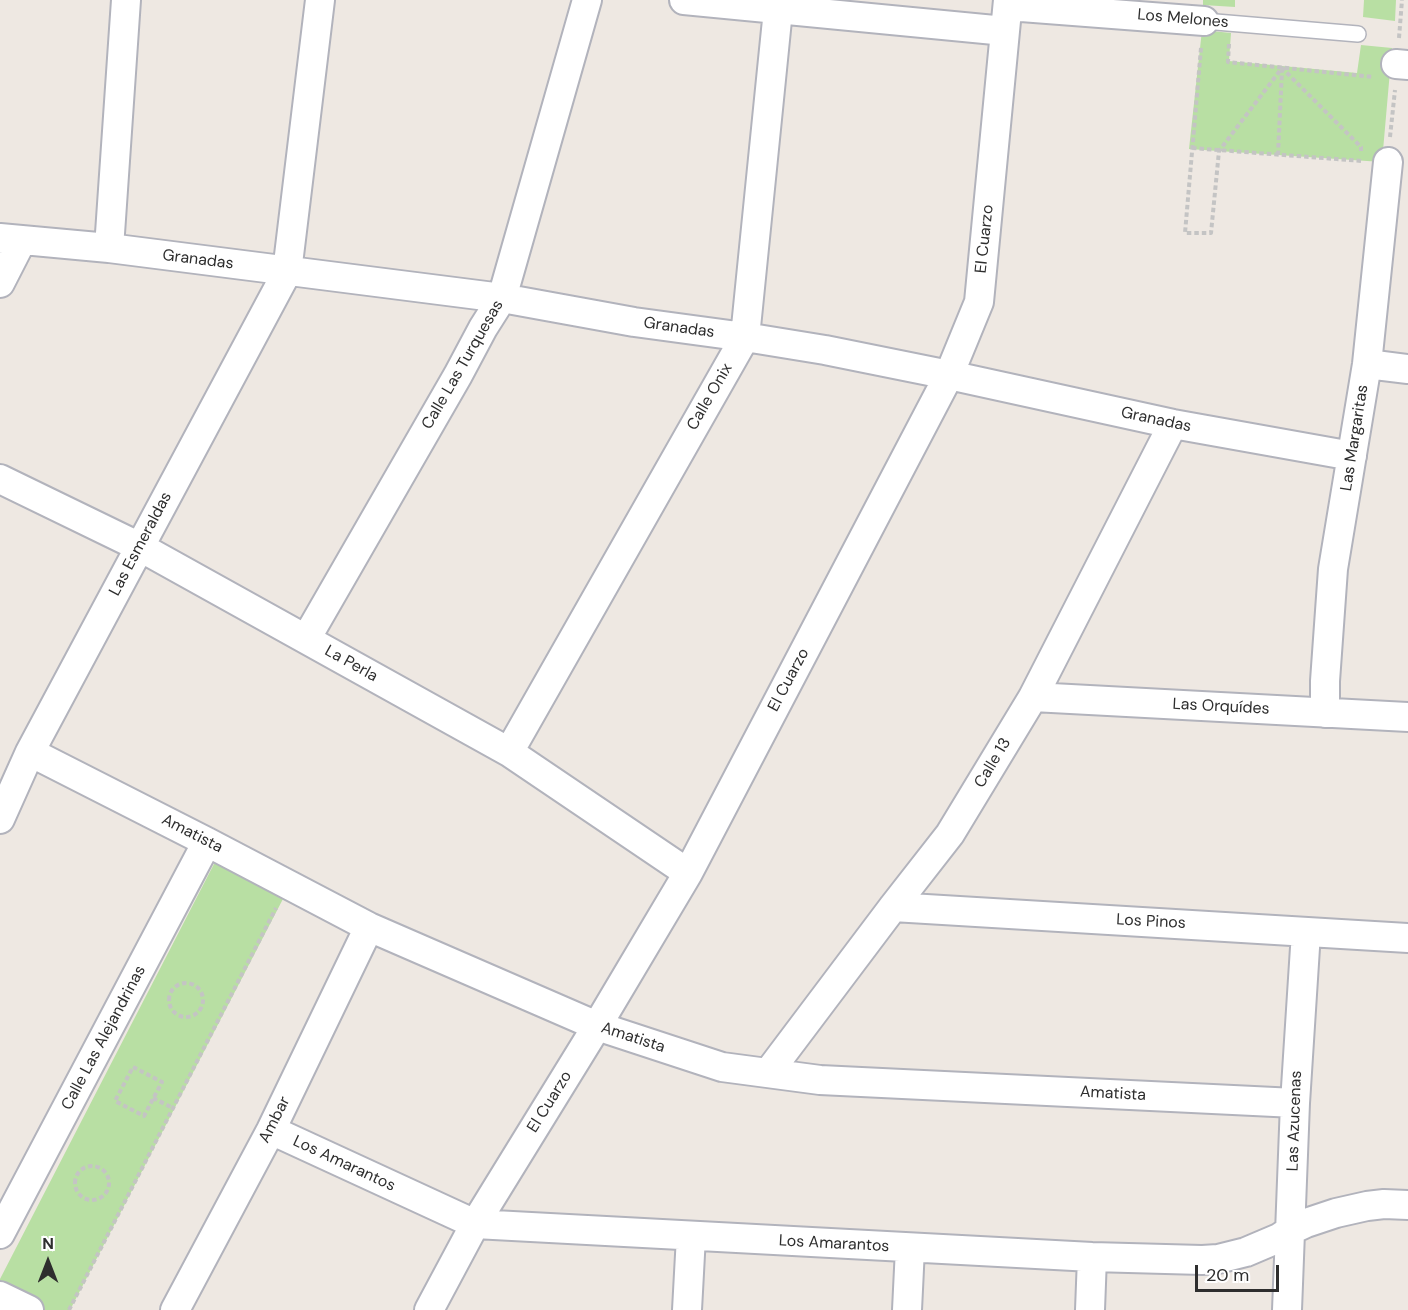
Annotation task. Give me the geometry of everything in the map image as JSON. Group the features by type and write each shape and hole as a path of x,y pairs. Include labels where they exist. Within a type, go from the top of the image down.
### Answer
{"street":[{"path":"109,248 126,0"},
{"path":"287,272 320,0"},
{"name":"Calle Las Turquesas","path":"306,639 502,298 586,0"},
{"name":"Los Melones","path":"684,0 1204,21"},
{"name":"Calle Onix","path":"509,752 745,337 779,5"},
{"name":"El Cuarzo","path":"429,1310 475,1224 688,873 949,375 979,302 1007,12"},
{"name":"Las Margaritas","path":"1325,712 1325,681 1334,569 1367,364 1375,162"},
{"path":"0,283 11,239"},
{"name":"Granadas","path":"11,239 109,248 502,298 634,322 745,337 825,350 949,375 1173,424 1352,456"},
{"name":"Las Esmeraldas","path":"0,819 30,752 287,272"},
{"path":"1367,364 1408,369"},
{"name":"Calle 13","path":"768,1073 950,834 1033,697 1173,424"},
{"name":"La Perla","path":"0,479 140,547 509,752 688,873"},
{"name":"Las Orquídes","path":"1033,697 1408,717"},
{"name":"Amatista","path":"30,752 369,927 597,1026 722,1067 820,1080 1295,1103"},
{"name":"Calle Las Alejandrinas","path":"0,1234 207,842"},
{"name":"Los Pinos","path":"893,907 1408,938"},
{"name":"Ambar","path":"176,1310 271,1130 369,927"},
{"name":"Las Azucenas","path":"1287,1310 1295,1103 1306,932"},
{"name":"Los Amarantos","path":"271,1130 475,1224 1092,1257 1218,1259 1262,1246 1291,1230 1321,1218 1366,1206 1408,1205"},
{"path":"687,1310 691,1236"},
{"path":"907,1310 910,1248"},
{"path":"1090,1310 1092,1257"},
{"path":"0,1296 29,1310"}],"lane":[{"name":"Los Melones","path":"1204,21 1358,34"}],"path":[{"path":"1204,21 1185,232 1211,233 1219,151 1282,68"},
{"path":"1228,62 1282,68 1392,69"},
{"path":"1278,155 1282,68"},
{"path":"1282,68 1375,162"},
{"path":"1192,148 1375,162"},
{"path":"69,1310 280,899"},
{"path":"184,982 193,984 202,994 201,1007 191,1016 177,1015 171,1009 168,1001 170,992 176,985 184,982"},
{"path":"133,1067 162,1082 153,1098 144,1116 115,1101 133,1067"},
{"path":"153,1098 173,1108"},
{"path":"85,1167 100,1167 106,1173 109,1181 108,1190 98,1199 85,1198 78,1193 75,1186 78,1172 85,1167"}],"green space":[{"path":"1203,0 1235,0 1235,7 1203,5"},
{"path":"1364,0 1396,0 1395,21 1363,17"},
{"path":"1202,30 1231,33 1229,61 1357,73 1361,45 1392,48 1382,162 1189,149"},
{"path":"227,863 284,897 70,1310 44,1310 0,1289 0,1279 214,864"}]}
